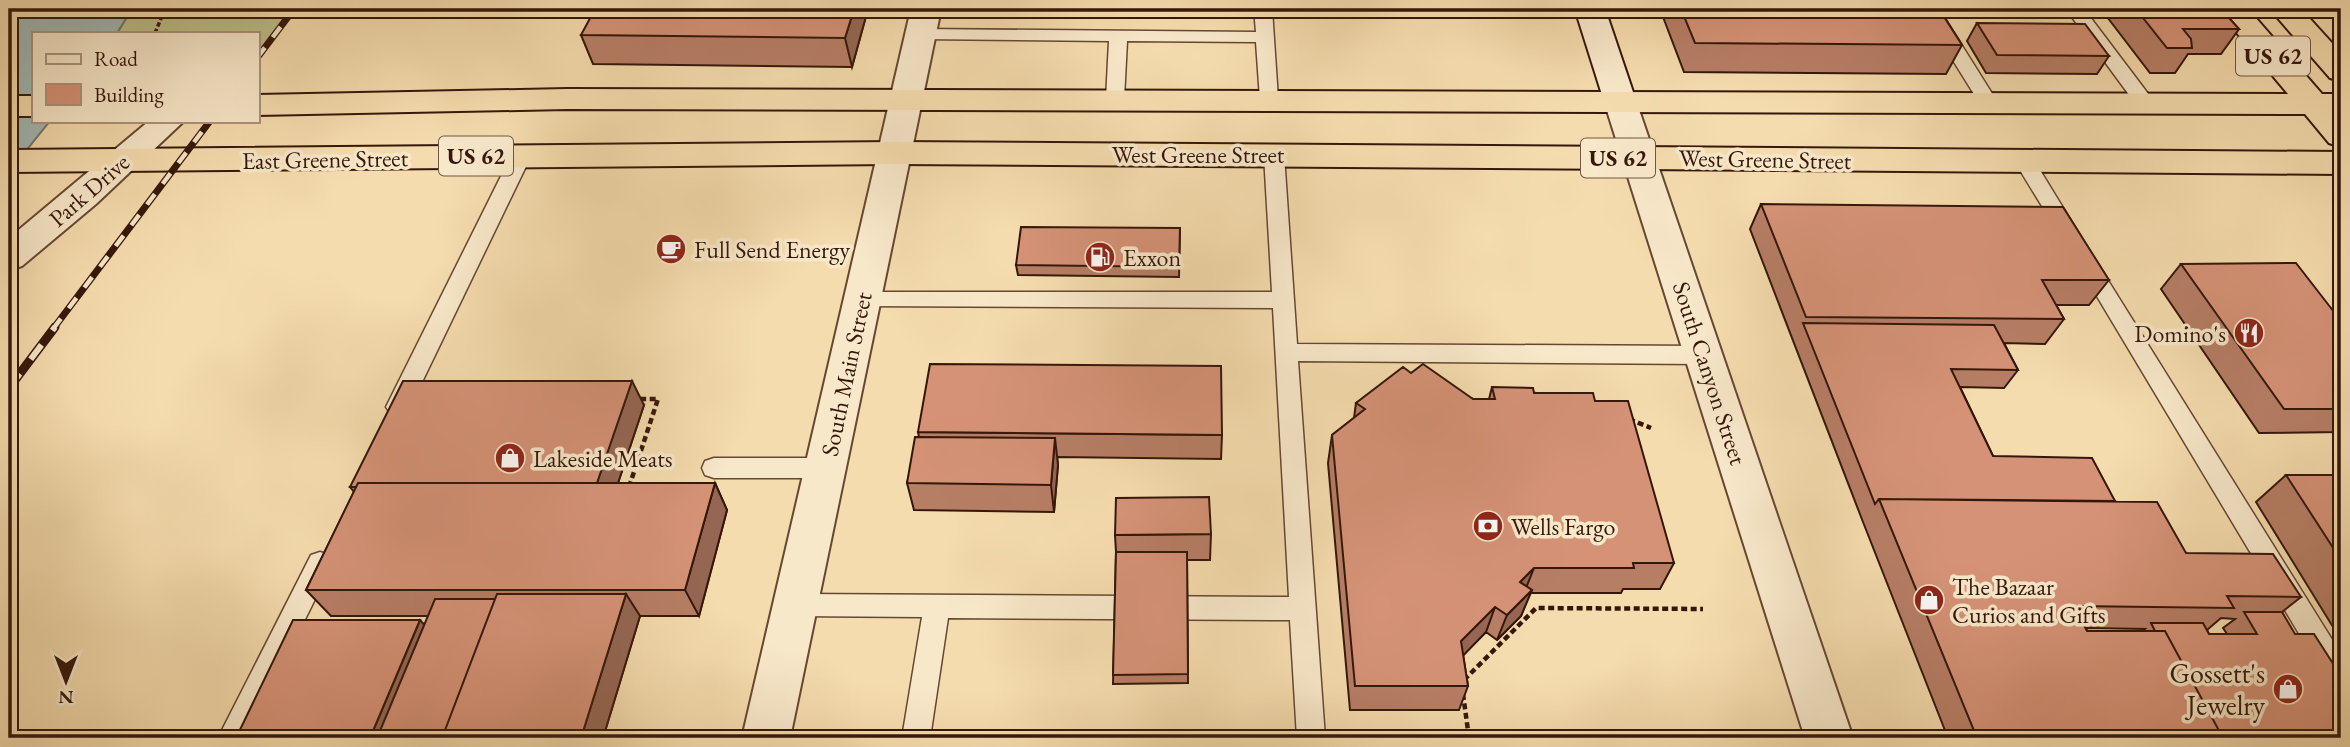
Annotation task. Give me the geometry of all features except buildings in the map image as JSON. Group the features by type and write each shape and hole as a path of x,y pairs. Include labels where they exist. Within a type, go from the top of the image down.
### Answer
{"highway":[{"name":"US 62","path":"2232,9 2327,104"},
{"name":"US 62","path":"2285,9 2341,71"},
{"name":"US 62","path":"259,105 567,99 2327,104"},
{"path":"2327,104 2341,136"},
{"path":"9,106 32,106"},
{"name":"West Greene Street","path":"894,153 2341,163"},
{"name":"East Greene Street","path":"9,161 894,153"}],"street":[{"name":"South Canyon Street","path":"1590,9 1829,738"},
{"name":"South Main Street","path":"766,738 923,21"},
{"name":"Park Drive","path":"9,257 167,122"}],"lane":[{"path":"1263,9 1269,99"},
{"path":"1930,9 1989,103"},
{"path":"2075,9 2145,103"},
{"path":"923,21 1118,37 1264,37"},
{"path":"1115,99 1118,37"},
{"path":"1274,155 1311,738"},
{"path":"388,428 521,156"},
{"path":"2025,162 2341,678"},
{"path":"862,298 1283,300"},
{"path":"1286,352 1703,355"},
{"path":"714,468 826,468"},
{"path":"232,738 332,540"},
{"path":"796,604 1303,609"},
{"path":"916,738 937,606"}],"path":[{"path":"155,32 164,9"},
{"path":"628,489 658,399 631,399"},
{"path":"1625,417 1651,428"},
{"path":"1469,738 1461,683 1536,608 1703,609"}],"green space":[{"path":"132,9 294,9 259,55 259,32 118,32"}],"water":[{"path":"9,9 132,9 118,32 32,32 32,122 49,122 9,172"}],"railway":[{"path":"259,55 294,9"},
{"path":"53,329 209,122"},
{"path":"9,388 55,327"}],"place":[{"name":"Full Send Energy","path":"671,249"},
{"name":"Exxon","path":"1100,257"},
{"name":"Domino's","path":"2249,333"},
{"name":"Lakeside Meats","path":"510,458"},
{"name":"Wells Fargo","path":"1488,526"},
{"name":"The Bazaar Curios and Gifts","path":"1929,600"},
{"name":"Gossett's Jewelry","path":"2288,689"}]}
